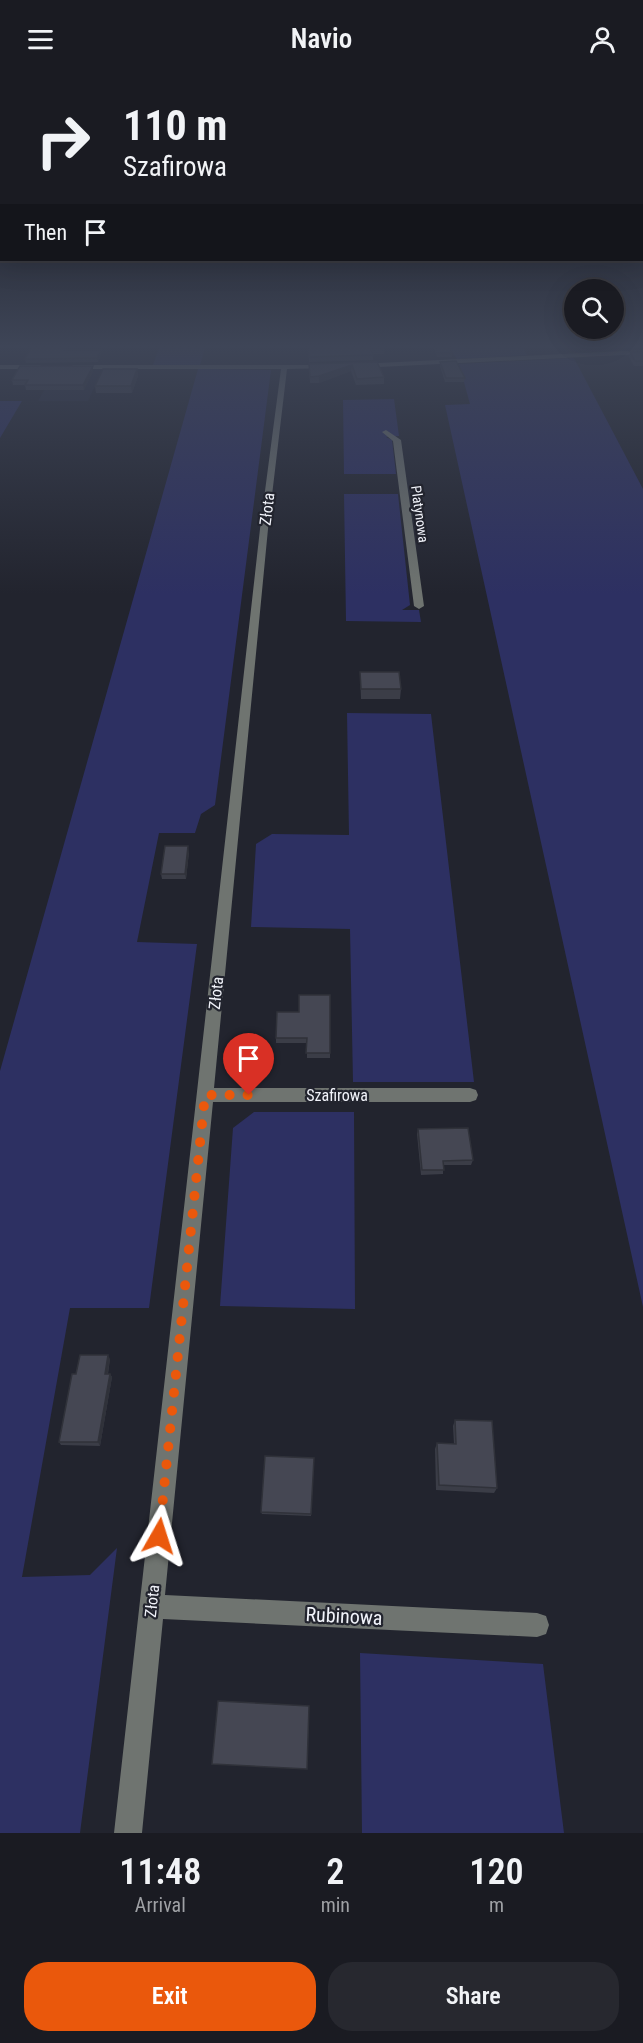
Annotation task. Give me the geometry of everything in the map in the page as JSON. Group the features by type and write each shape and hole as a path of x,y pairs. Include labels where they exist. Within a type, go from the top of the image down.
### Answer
{"street":[{"name":"Złota","path":"128,1833 264,529 276,430"},
{"name":"Platynowa","path":"386,432 397,440 419,606"},
{"name":"Szafirowa","path":"205,1095 470,1095"},
{"name":"Rubinowa","path":"152,1606 537,1625"}],"shaded area":[{"path":"181,430 263,430 215,805 201,814 195,833 159,833 137,942 197,944 149,1308 70,1308 22,1577 90,1575 117,1548 80,1833 0,1833 0,1071"},
{"path":"343,430 398,430 399,436 386,437 392,440 396,474 344,474"},
{"path":"450,430 612,430 643,489 643,1307"},
{"path":"344,494 398,494 410,605 402,610 419,610 421,622 346,621"},
{"path":"347,713 431,714 474,1082 353,1082 350,929 251,927 256,844 272,834 349,835"},
{"path":"254,1112 354,1112 355,1309 220,1306 233,1128"},
{"path":"360,1653 543,1664 564,1833 362,1833"}],"building":[{"path":"360,672 399,672 401,689 361,689"},
{"path":"165,846 188,846 185,874 161,874"},
{"path":"299,995 330,995 330,1053 306,1053 307,1038 276,1038 277,1012 299,1012"},
{"path":"468,1128 473,1160 443,1161 444,1170 422,1170 418,1129"},
{"path":"80,1355 108,1355 105,1374 110,1374 98,1442 59,1442 72,1374 76,1374"},
{"path":"455,1420 492,1421 497,1488 439,1485 437,1443 456,1444"},
{"path":"265,1456 314,1458 311,1514 261,1512"},
{"path":"218,1701 309,1706 307,1769 212,1764"}],"route":[{"path":"159,1536 205,1095 249,1095"}]}
